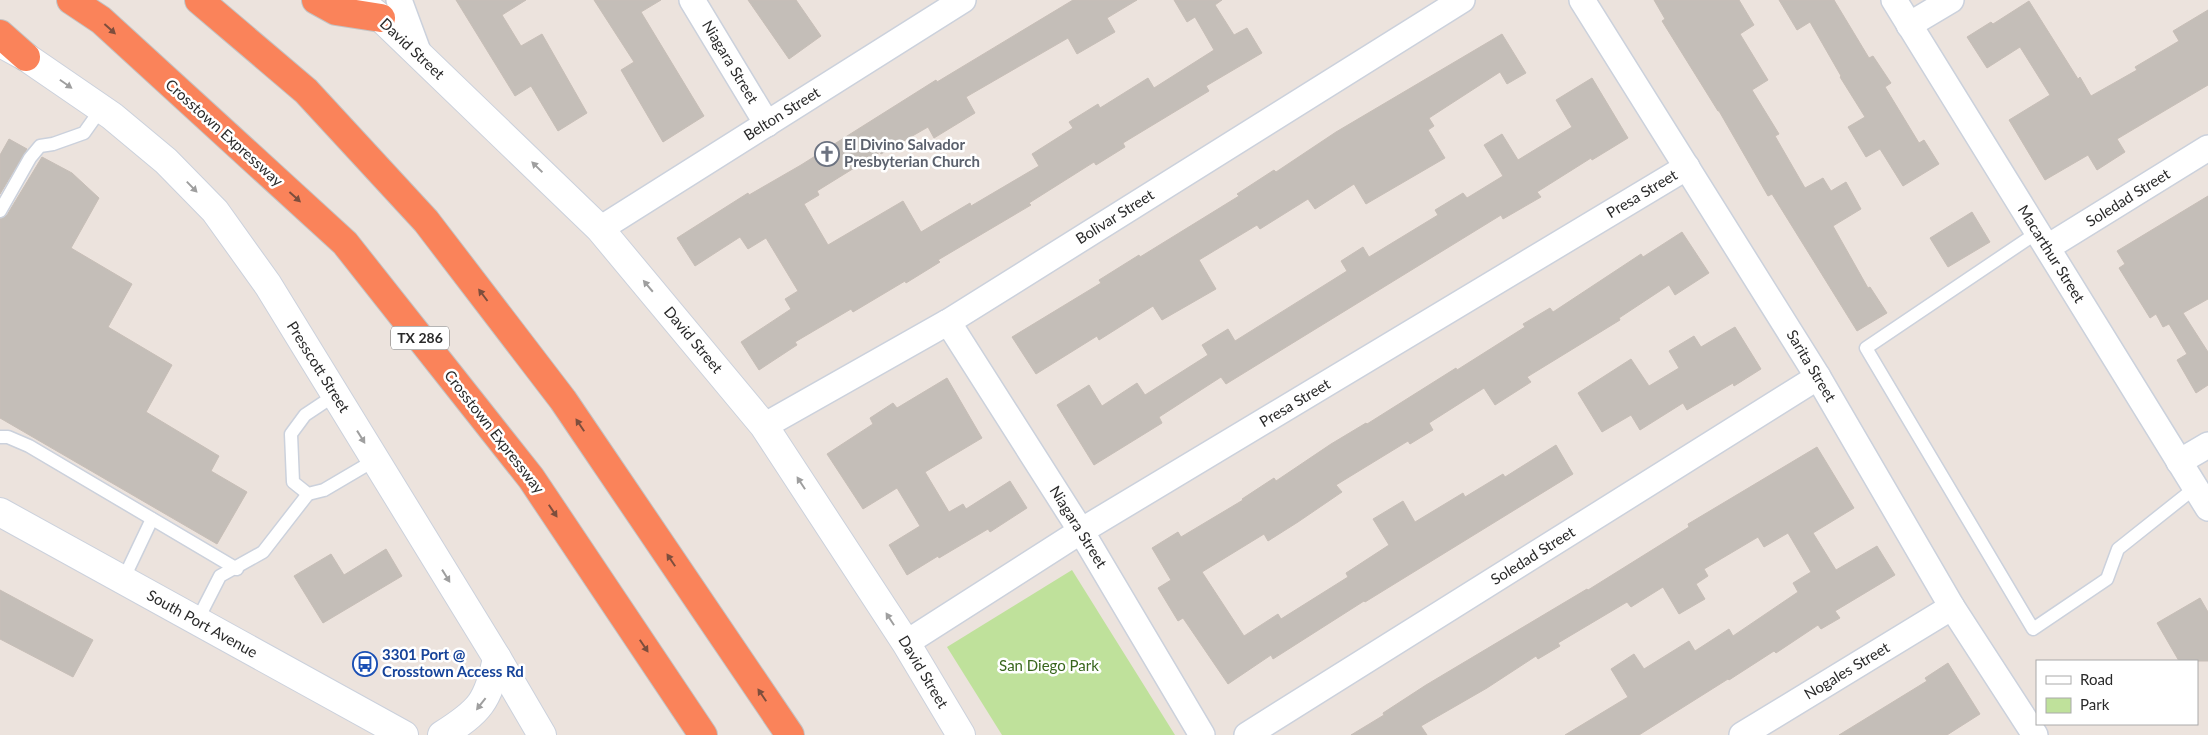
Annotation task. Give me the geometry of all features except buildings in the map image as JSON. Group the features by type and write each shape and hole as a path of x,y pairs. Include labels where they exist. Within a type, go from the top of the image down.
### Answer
{"highway":[{"name":"Crosstown Expressway","path":"71,0 101,20 345,243 531,478 703,735"},
{"path":"199,0 306,91 426,221 563,400 790,735"},
{"path":"316,0 336,11 390,9"},
{"path":"0,34 26,57"}],"main road":[{"name":"David Street","path":"358,0 390,9 419,54 600,229 764,426 906,643 961,735"},
{"path":"0,43 26,57"},
{"name":"Presscott Street","path":"26,57 101,108 166,161 215,211 268,285 497,658 542,735"},
{"name":"South Port Avenue","path":"0,512 404,735"},
{"path":"442,735 474,713 486,698 492,684 497,658"},
{"path":"523,702 560,735"}],"street":[{"name":"Niagara Street","path":"692,0 767,124"},
{"name":"Belton Street","path":"600,229 963,0"},
{"name":"Bolivar Street","path":"764,426 948,322 1462,0"},
{"name":"Sarita Street","path":"1582,0 1818,377 1952,607 2035,735"},
{"name":"Macarthur Street","path":"1894,0 2202,497"},
{"path":"1909,25 1951,0"},
{"name":"Soledad Street","path":"2043,239 2208,148"},
{"name":"Presa Street","path":"906,643 1081,531 1687,167"},
{"name":"Niagara Street","path":"948,322 1081,531 1202,735"},
{"name":"Soledad Street","path":"1247,735 1818,377"},
{"path":"2179,462 2208,445"},
{"name":"Nogales Street","path":"1742,735 1952,607"}],"lane":[{"path":"0,211 30,158 40,146 84,134 101,108"},
{"path":"2043,239 1866,348 2033,629 2107,579 2118,549 2202,497"},
{"path":"308,494 293,482 291,434 305,415 335,395"},
{"path":"0,437 8,437 29,446 237,568"},
{"path":"197,621 220,576 264,552 308,494 324,490 375,460"},
{"path":"123,580 152,519"}],"green space":[{"name":"San Diego Park","path":"1072,570 1175,735 1002,735 947,647"}],"place":[{"name":"El Divino Salvador Presbyterian Church","path":"827,154"},
{"name":"3301 Port @ Crosstown Access Rd","path":"365,664"}]}
